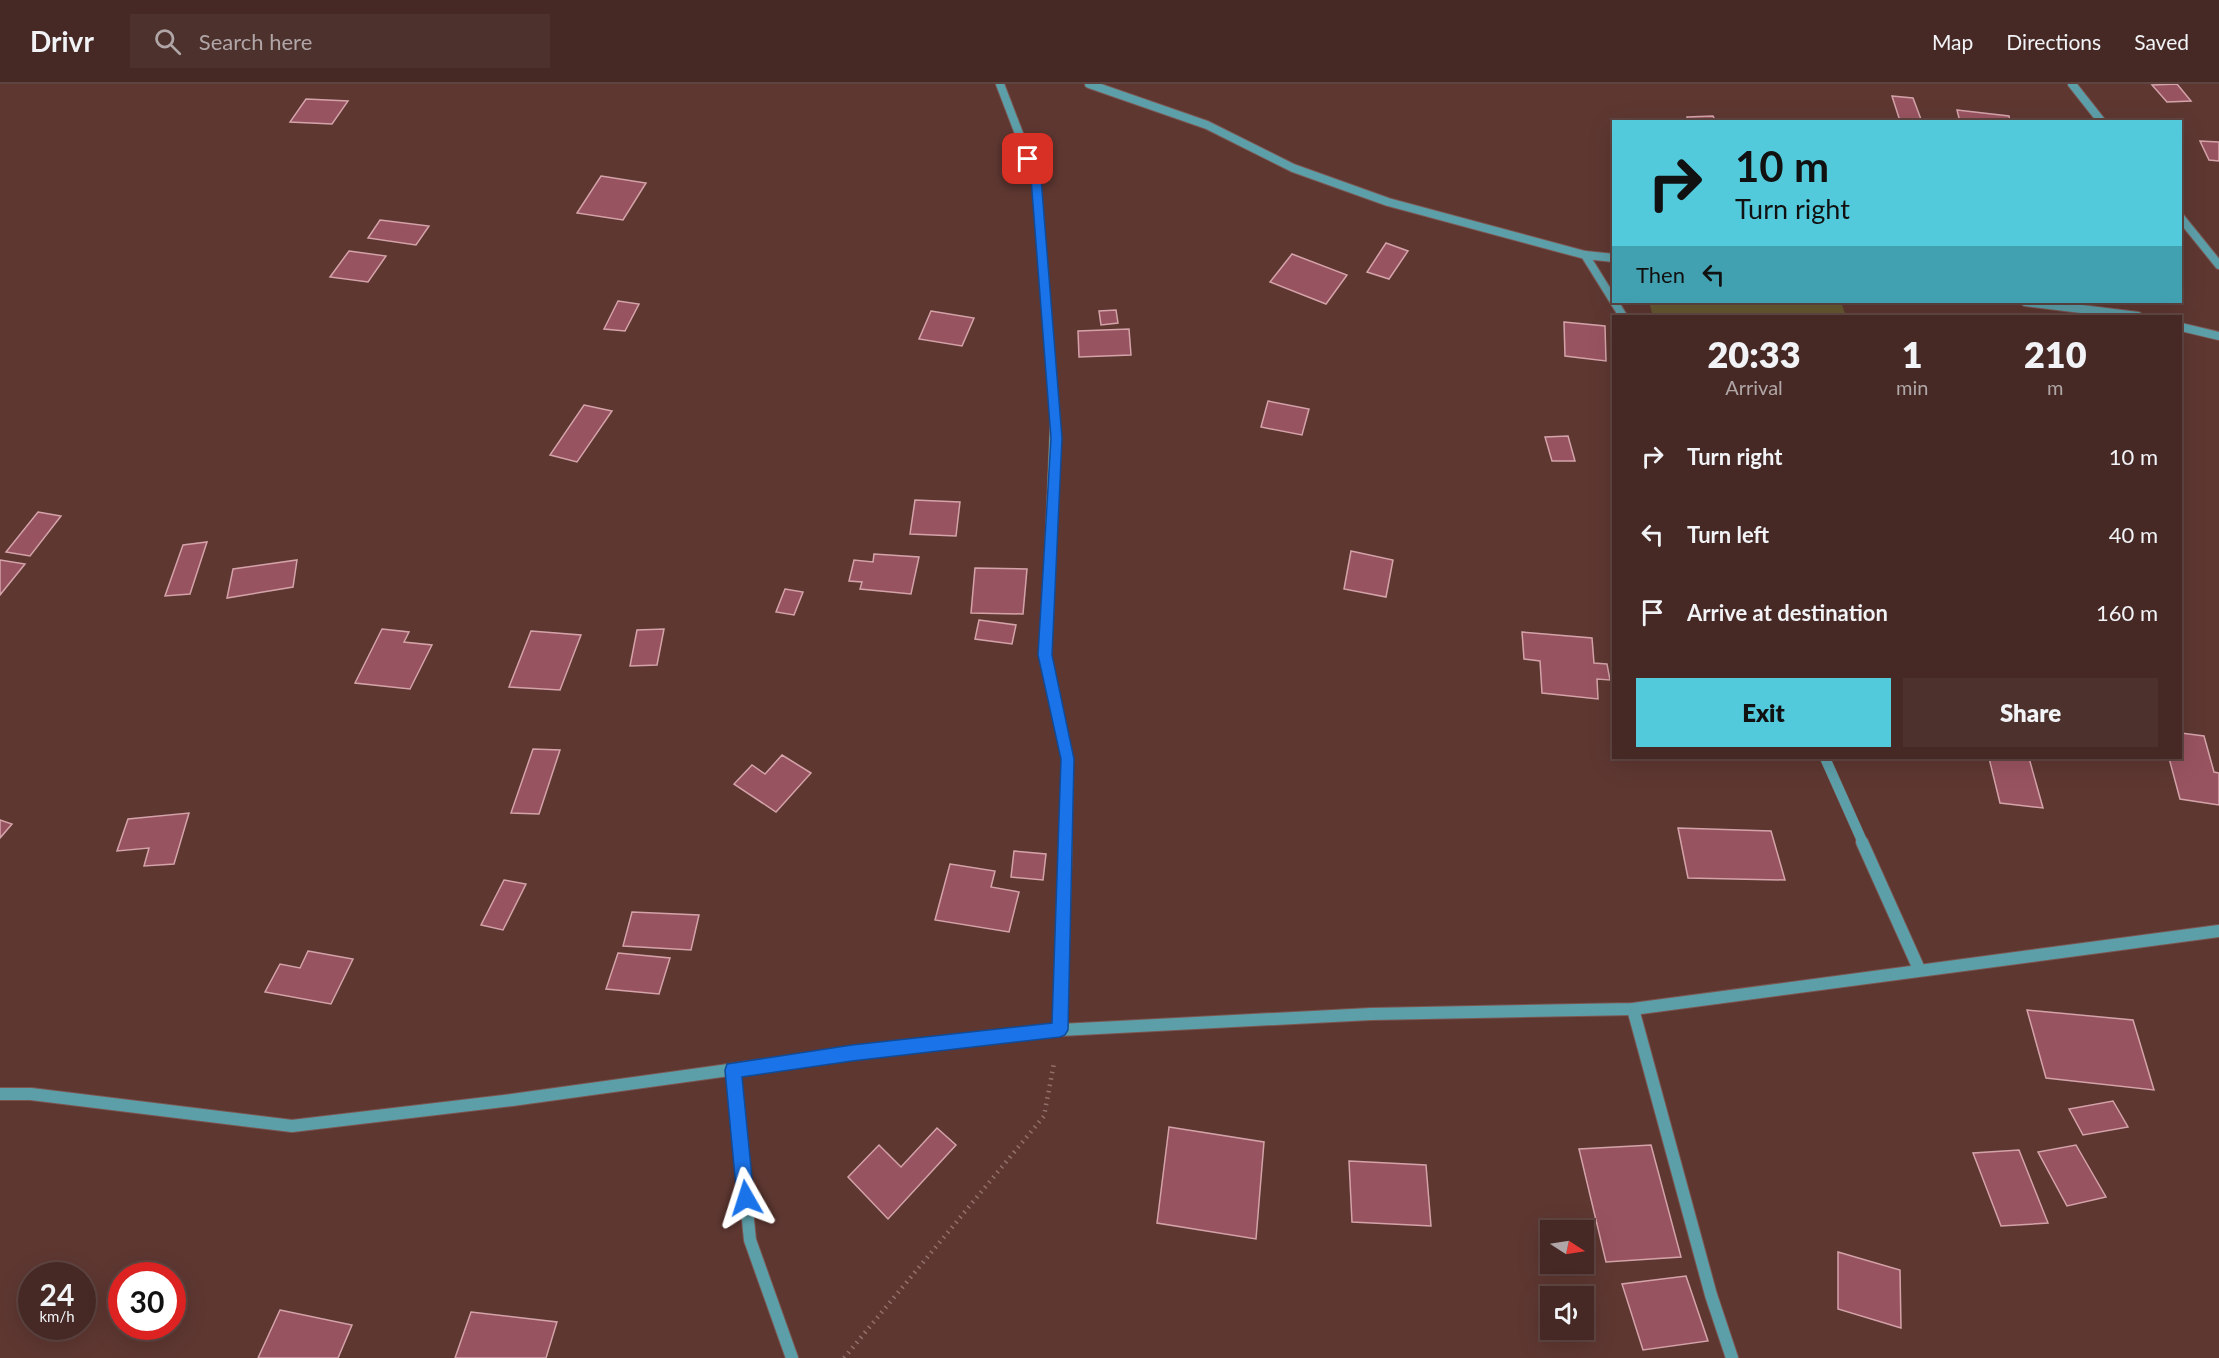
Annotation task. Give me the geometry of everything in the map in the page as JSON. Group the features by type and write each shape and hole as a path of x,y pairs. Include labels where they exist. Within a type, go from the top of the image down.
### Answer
{"street":[{"path":"1000,84 1036,178 1056,438 1045,655 1068,759 1060,1030"},
{"path":"1089,84 1206,125 1293,168 1388,202 1585,255 1612,258"},
{"path":"2072,84 2100,120"},
{"path":"2182,219 2219,265"},
{"path":"1585,255 1612,298"},
{"path":"2033,303 2130,315"},
{"path":"2182,327 2219,336"},
{"path":"1825,759 1919,969"},
{"path":"0,1094 31,1094 292,1126 512,1100 852,1053 1060,1030 1371,1014 1633,1009 1919,969 2219,931"},
{"path":"1633,1009 1711,1295 1732,1358"},
{"path":"733,1070 750,1240 792,1358"}],"path":[{"path":"844,1358 1044,1116 1060,1030"}],"shaded area":[{"path":"1649,303 1841,303 1846,315 1653,315"}],"building":[{"path":"2177,84 2191,101 2167,102 2152,85"},
{"path":"1892,96 1913,98 1921,120 1900,120"},
{"path":"306,99 348,101 332,124 290,122"},
{"path":"1957,110 2009,116 2010,120 1960,120"},
{"path":"1713,116 1715,120 1688,120 1687,117"},
{"path":"2200,141 2219,142 2219,161 2209,160"},
{"path":"601,176 646,183 623,220 577,213"},
{"path":"380,220 429,226 416,245 368,238"},
{"path":"1386,243 1408,251 1389,279 1367,272"},
{"path":"349,251 386,256 368,282 330,277"},
{"path":"1292,254 1347,275 1326,304 1270,282"},
{"path":"618,301 639,304 625,331 604,329"},
{"path":"1116,310 1118,323 1101,325 1099,311"},
{"path":"931,311 974,318 962,346 919,339"},
{"path":"1564,322 1605,326 1606,361 1565,356"},
{"path":"1129,329 1131,355 1079,357 1078,331"},
{"path":"1268,401 1309,409 1302,435 1261,427"},
{"path":"584,405 612,411 577,462 550,455"},
{"path":"1568,436 1575,461 1552,461 1545,437"},
{"path":"915,500 960,502 956,536 910,534"},
{"path":"38,512 61,516 30,556 6,552"},
{"path":"207,542 190,594 165,596 183,545"},
{"path":"1351,551 1393,560 1386,597 1344,589"},
{"path":"874,554 919,557 911,594 860,589 862,582 849,581 854,560 873,562"},
{"path":"0,560 25,564 0,595"},
{"path":"297,560 293,587 227,598 233,569"},
{"path":"975,568 1027,569 1023,614 971,613"},
{"path":"785,589 803,592 794,615 776,612"},
{"path":"979,620 1016,625 1012,644 975,639"},
{"path":"382,629 409,632 404,642 432,645 410,689 355,683"},
{"path":"664,629 657,665 630,666 637,630"},
{"path":"531,631 581,635 560,690 509,687"},
{"path":"1522,632 1592,638 1594,663 1607,664 1610,680 1597,679 1598,699 1542,693 1540,661 1524,659"},
{"path":"2182,733 2204,736 2214,772 2219,773 2219,805 2180,799 2169,759 2182,759"},
{"path":"533,749 560,750 539,814 511,813"},
{"path":"782,755 811,773 776,812 734,784 752,765 765,774"},
{"path":"1989,759 2029,759 2043,808 2000,803"},
{"path":"189,813 174,864 144,866 149,848 117,851 128,819"},
{"path":"0,820 12,824 0,838"},
{"path":"1678,828 1771,831 1785,880 1688,878"},
{"path":"1014,851 1046,854 1043,880 1011,877"},
{"path":"950,864 995,871 991,887 1019,892 1009,932 935,920"},
{"path":"504,880 526,884 503,930 481,925"},
{"path":"632,912 699,915 691,950 623,946"},
{"path":"308,951 353,959 331,1004 265,992 280,964 300,968"},
{"path":"618,953 670,958 659,994 606,989"},
{"path":"2027,1010 2133,1020 2154,1090 2046,1078"},
{"path":"2113,1101 2128,1127 2083,1135 2069,1109"},
{"path":"1169,1127 1264,1142 1256,1239 1157,1223"},
{"path":"937,1128 956,1145 888,1219 848,1177 879,1145 901,1167"},
{"path":"1651,1145 1681,1257 1606,1262 1579,1149"},
{"path":"2076,1145 2106,1197 2067,1206 2038,1152"},
{"path":"2019,1150 2048,1223 2001,1226 1973,1153"},
{"path":"1349,1161 1426,1165 1431,1226 1352,1222"},
{"path":"1838,1252 1900,1270 1901,1328 1838,1309"},
{"path":"1686,1276 1708,1341 1643,1350 1622,1284"},
{"path":"280,1310 352,1325 338,1358 258,1358"},
{"path":"471,1312 557,1322 546,1358 455,1358"}],"route":[{"path":"746,1198 733,1070 852,1053 1060,1030 1068,759 1045,655 1056,438 1036,178 1028,159"}]}
